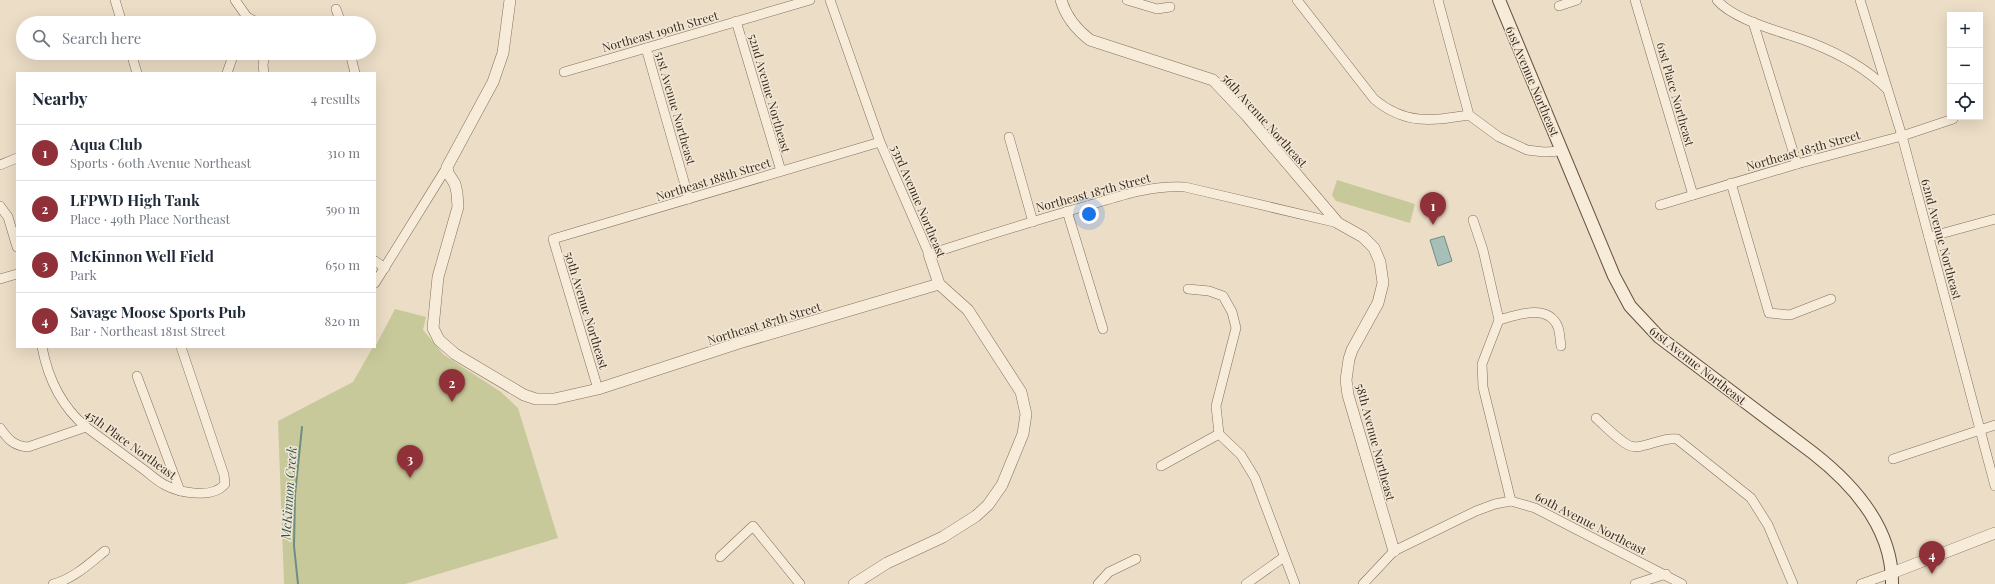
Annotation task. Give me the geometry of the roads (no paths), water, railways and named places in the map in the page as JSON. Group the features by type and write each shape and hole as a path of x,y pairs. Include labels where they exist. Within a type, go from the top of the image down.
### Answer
{"main road":[{"name":"61st Avenue Northeast","path":"1499,0 1614,276 1630,306 1659,337 1836,471 1848,484 1878,524 1888,549 1892,578"}],"street":[{"path":"115,0 120,16"},
{"path":"235,0 244,16"},
{"path":"376,281 447,167 493,82 503,53 510,0"},
{"name":"Northeast 190th Street","path":"564,72 810,0"},
{"name":"53rd Avenue Northeast","path":"830,0 880,142 929,254 939,284 968,310 1021,392 1026,414 1023,434 1002,485 988,505 960,528 897,557 854,584"},
{"name":"56th Avenue Northeast","path":"1061,0 1070,19 1079,32 1090,40 1213,80 1247,116 1338,223"},
{"path":"1127,0 1158,9 1170,7"},
{"path":"1297,0 1374,98 1384,107 1398,115 1413,119 1433,120 1469,115"},
{"path":"1438,0 1469,115 1499,137 1522,148 1544,152 1562,151"},
{"path":"1558,6 1577,0"},
{"name":"61st Place Northeast","path":"1635,0 1693,195"},
{"path":"1717,0 1722,5 1753,22 1812,43 1855,63 1873,75 1888,90"},
{"name":"62nd Avenue Northeast","path":"1860,0 1902,136 1995,486"},
{"path":"336,9 338,16"},
{"name":"52nd Avenue Northeast","path":"736,21 781,171"},
{"path":"1753,22 1797,164"},
{"name":"51st Avenue Northeast","path":"646,48 689,199"},
{"path":"133,60 137,72"},
{"path":"227,72 232,60"},
{"path":"264,72 265,60"},
{"path":"352,60 355,72"},
{"name":"Northeast 185th Street","path":"1660,205 1797,164 1902,136 1950,120"},
{"path":"1009,137 1033,222"},
{"name":"Northeast 188th Street","path":"553,239 880,142"},
{"path":"0,164 16,158"},
{"name":"Northeast 187th Street","path":"447,167 448,173 455,184 458,207 438,277 434,328 439,340 472,365 524,395 536,399 554,400 598,389 739,343 939,284"},
{"path":"1731,184 1769,313 1790,315 1831,299"},
{"name":"Northeast 187th Street","path":"929,254 1067,211 1148,188 1166,186 1184,187 1338,223"},
{"path":"0,206 8,217 16,244"},
{"path":"1067,211 1103,329"},
{"path":"1929,237 1995,219"},
{"path":"1363,584 1394,551 1476,511 1495,504 1511,501 1483,387 1482,364 1499,320 1483,250 1473,220"},
{"name":"58th Avenue Northeast","path":"1338,223 1363,237 1374,248 1380,262 1383,276 1378,303 1349,359 1346,380 1352,409 1394,551"},
{"name":"50th Avenue Northeast","path":"553,239 598,389"},
{"path":"376,261 384,268"},
{"path":"0,279 16,274"},
{"path":"1188,289 1209,291 1223,296 1232,312 1236,328 1216,406 1219,434 1241,456 1255,478 1295,584"},
{"path":"1499,320 1534,311 1544,314 1558,327 1561,346"},
{"name":"45th Place Northeast","path":"42,348 50,377 60,397 74,418 164,485 180,491 198,493 213,492 221,489 225,484 224,475 181,348"},
{"path":"137,376 180,491"},
{"path":"1596,418 1629,446 1637,446 1669,438 1677,439 1751,498 1768,525 1793,584"},
{"path":"1893,459 1995,425"},
{"path":"0,428 11,443 20,447 28,447 86,428"},
{"path":"1161,466 1219,434"},
{"name":"60th Avenue Northeast","path":"1511,501 1535,508 1666,574 1682,584"},
{"path":"720,556 753,526 800,584"},
{"path":"1861,584 1892,578 1995,533"},
{"path":"53,584 62,583 105,551"},
{"path":"1246,584 1284,557"},
{"path":"1098,584 1109,572 1136,559"},
{"path":"1635,584 1666,574"}],"waterway":[{"name":"McKinnon Creek","path":"298,584 294,546 295,495 302,427"}],"place":[{"name":"Aqua Club","path":"1433,225"},
{"name":"LFPWD High Tank","path":"452,402"},
{"name":"McKinnon Well Field","path":"410,478"},
{"name":"Savage Moose Sports Pub","path":"1932,574"}]}
